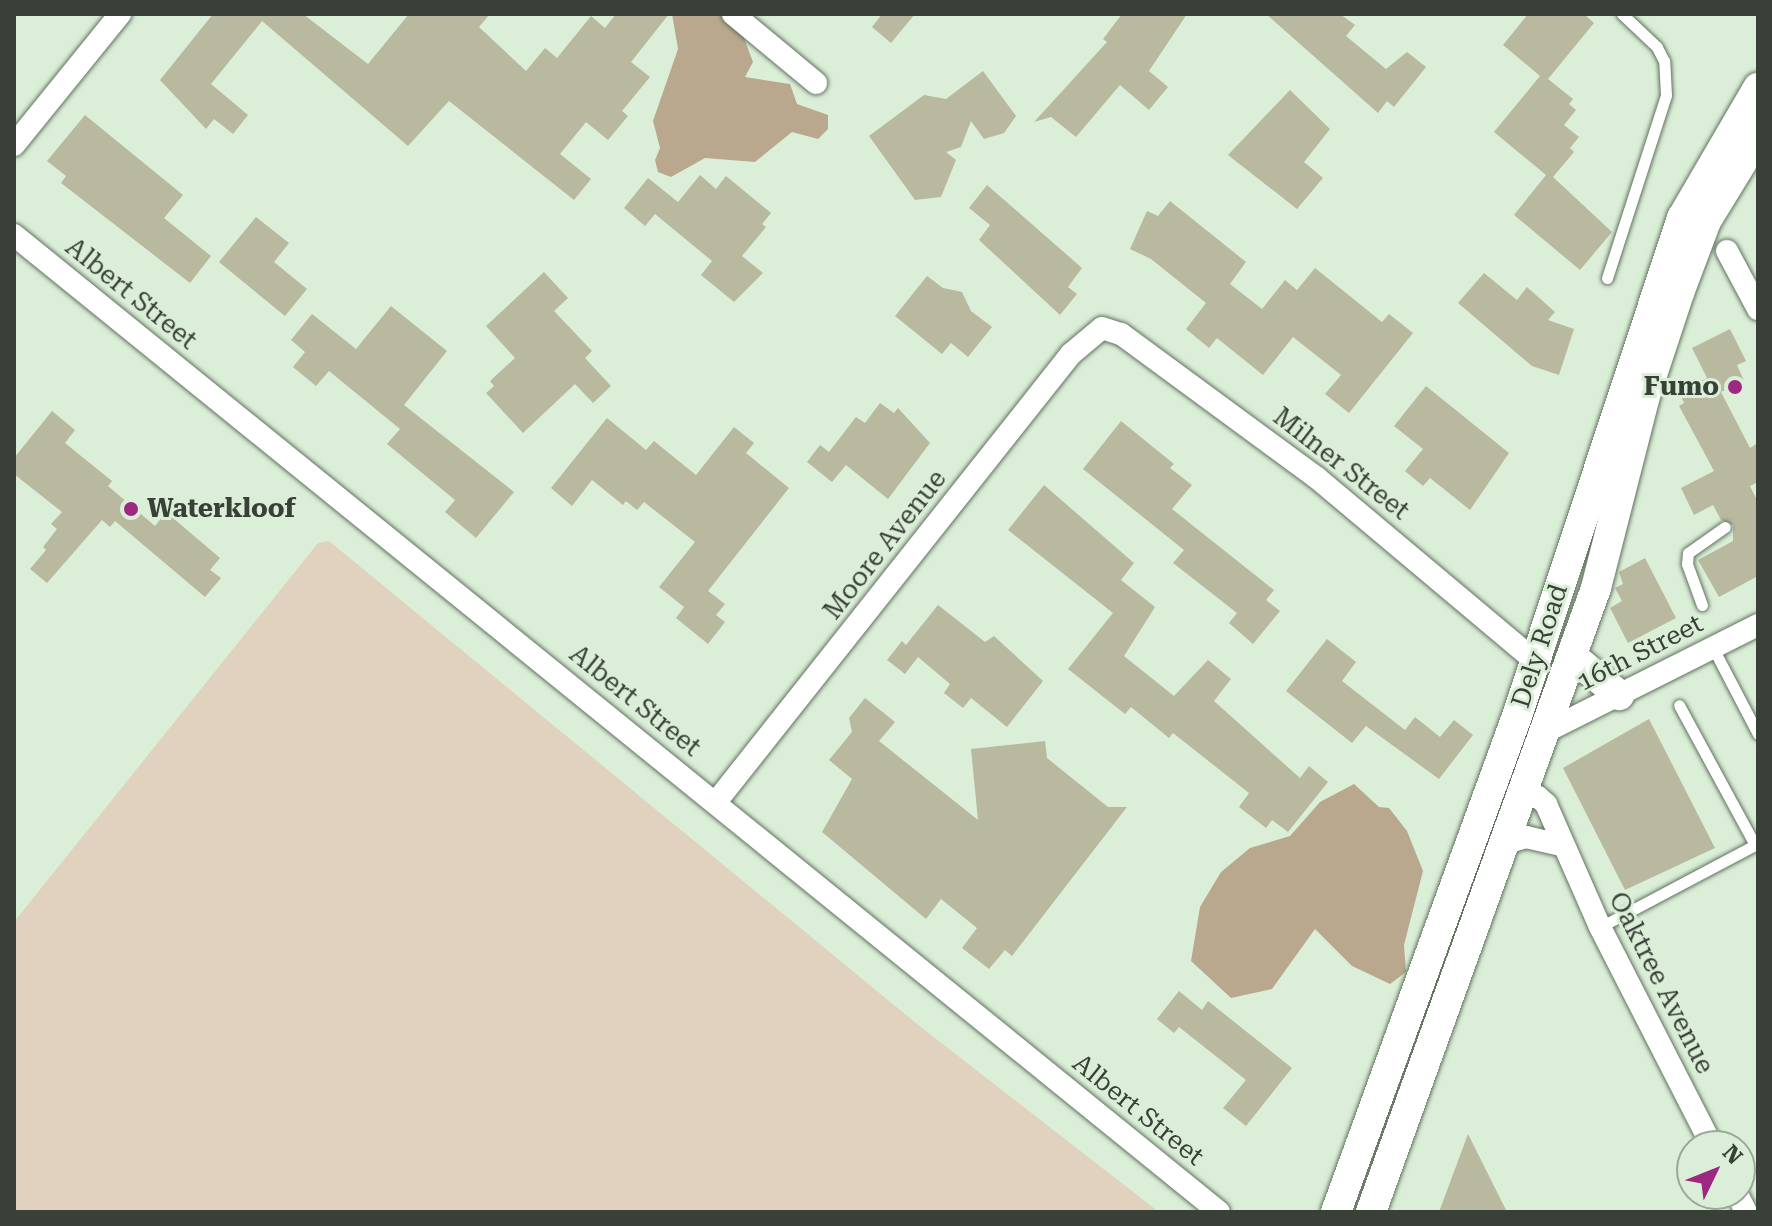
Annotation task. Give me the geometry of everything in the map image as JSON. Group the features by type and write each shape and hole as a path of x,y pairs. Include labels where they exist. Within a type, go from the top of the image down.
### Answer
{"main road":[{"name":"Dely Road","path":"1336,1212 1535,661 1682,218 1758,88"},
{"name":"Dely Road","path":"1371,1212 1573,657 1679,293 1706,221 1758,136"},
{"path":"1573,657 1619,695"},
{"path":"1469,843 1520,751 1547,731"}],"street":[{"path":"14,145 120,14"},
{"path":"733,14 816,83"},
{"name":"Albert Street","path":"14,235 1219,1212"},
{"path":"1727,251 1758,309"},
{"name":"Milner Street","path":"1102,328 1121,334 1317,478 1535,661"},
{"name":"Moore Avenue","path":"716,802 1071,354 1102,328"},
{"name":"16th Street","path":"1547,731 1758,625"},
{"name":"Oaktree Avenue","path":"1522,797 1538,797 1546,804 1561,845 1600,927 1704,1130"},
{"path":"1506,843 1526,837 1561,845"}],"lane":[{"path":"1607,278 1666,95 1664,61 1657,47 1622,14"},
{"path":"1702,605 1687,564 1688,553 1725,527"},
{"path":"1713,648 1758,734"},
{"path":"1600,927 1755,845 1679,705"}],"shaded area":[{"path":"672,14 735,14 753,62 745,77 790,84 797,104 828,115 828,129 818,139 792,132 755,162 705,158 671,177 658,172 655,160 660,148 653,121 678,49"},
{"path":"329,541 922,1028 1159,1212 14,1212 14,922 318,543"},
{"path":"1354,784 1379,807 1389,808 1407,831 1423,871 1404,945 1406,972 1390,984 1352,966 1315,929 1272,989 1231,998 1191,961 1200,907 1221,872 1250,848 1290,836 1320,802"}],"building":[{"path":"213,14 303,14 368,64 409,14 490,14 479,27 526,71 545,48 557,58 591,16 605,28 616,14 669,14 631,62 650,77 622,111 628,116 608,140 586,122 560,154 591,179 574,200 449,101 408,146 262,21 211,84 248,115 233,134 214,119 206,129 160,80"},
{"path":"882,14 915,14 891,43 872,27"},
{"path":"1122,14 1187,14 1149,71 1168,87 1149,110 1120,85 1076,137 1051,117 1034,122 1107,42 1103,39"},
{"path":"1266,14 1340,14 1355,25 1346,36 1386,69 1407,52 1426,67 1394,107 1387,101 1378,113"},
{"path":"1528,14 1584,14 1594,23 1548,79 1573,99 1569,104 1576,110 1564,125 1579,137 1570,148 1574,152 1553,177 1612,232 1580,270 1514,215 1546,175 1494,132 1540,76 1503,45"},
{"path":"983,71 1016,116 1004,133 984,139 971,121 961,147 946,152 956,160 941,197 915,200 869,136 924,95 946,99"},
{"path":"1290,90 1330,129 1304,162 1323,178 1297,209 1228,155"},
{"path":"85,115 183,195 164,218 211,256 190,283 61,183 66,176 47,161"},
{"path":"700,175 716,189 726,176 771,213 762,224 766,227 742,256 763,273 734,302 701,275 712,261 655,214 645,226 624,208 648,178 678,202"},
{"path":"987,185 1082,268 1068,287 1077,294 1060,315 979,240 990,225 969,208"},
{"path":"1170,201 1246,262 1230,284 1262,309 1285,280 1297,290 1315,268 1382,322 1389,314 1413,333 1349,413 1325,394 1341,375 1293,337 1263,375 1217,338 1209,348 1186,329 1206,303 1151,259 1130,249 1147,211 1158,216"},
{"path":"256,217 289,243 274,262 307,289 285,316 219,262"},
{"path":"544,272 568,298 554,311 592,351 585,358 611,386 593,403 575,384 523,433 486,393 494,386 490,381 515,358 486,326"},
{"path":"1484,273 1517,300 1527,287 1555,312 1548,320 1574,329 1559,375 1532,366 1458,303"},
{"path":"927,276 943,288 962,292 971,311 992,327 968,357 951,343 942,354 895,316"},
{"path":"391,306 447,351 404,405 514,492 476,538 445,512 455,500 387,444 400,429 329,371 316,386 293,367 305,352 291,340 312,314 356,349"},
{"path":"1730,329 1746,361 1737,365 1744,381 1721,392 1750,448 1758,443 1758,482 1750,486 1758,502 1758,576 1719,597 1698,560 1733,541 1733,525 1721,520 1713,505 1694,515 1681,488 1714,471 1679,406 1684,403 1679,392 1707,378 1692,348"},
{"path":"1426,386 1509,453 1470,510 1430,478 1423,486 1405,471 1423,449 1394,426"},
{"path":"880,403 894,413 898,408 930,443 888,499 846,465 832,482 807,462 820,445 829,452 856,417 865,423"},
{"path":"52,411 75,430 65,443 112,481 108,486 155,526 166,512 220,558 210,570 221,578 205,597 115,521 110,527 102,520 47,583 30,569 46,550 43,547 57,529 51,524 62,512 14,474 14,458"},
{"path":"607,418 646,450 654,441 696,475 734,427 754,443 746,453 789,488 708,591 725,604 716,615 725,622 708,644 676,618 684,607 659,587 695,542 644,502 637,510 626,501 623,505 592,480 572,506 551,488"},
{"path":"1121,421 1174,464 1170,468 1192,485 1172,509 1274,590 1266,600 1280,611 1253,644 1229,623 1237,613 1173,563 1184,550 1083,469"},
{"path":"1044,485 1134,563 1121,580 1155,607 1124,656 1174,696 1208,660 1231,679 1214,701 1300,778 1309,766 1328,782 1288,832 1272,820 1266,828 1239,807 1249,793 1173,733 1169,738 1131,707 1125,714 1068,669 1113,613 1008,530"},
{"path":"1645,558 1676,618 1628,643 1610,608 1622,601 1615,588 1623,584 1619,572"},
{"path":"938,605 985,642 994,636 1043,681 1007,727 971,698 963,708 944,693 950,684 918,657 905,674 887,660 902,641 906,645"},
{"path":"1327,639 1356,662 1342,681 1405,730 1415,717 1440,737 1454,720 1473,735 1439,779 1366,726 1352,743 1286,691"},
{"path":"865,698 895,722 879,741 978,820 971,749 1045,741 1047,758 1108,807 1127,807 1012,956 1005,950 989,969 962,948 977,928 941,899 926,919 822,832 852,779 829,760 852,732 849,718"},
{"path":"1649,719 1715,848 1625,890 1563,768"},
{"path":"1179,991 1202,1010 1208,1001 1292,1068 1246,1126 1223,1108 1246,1080 1179,1027 1174,1033 1157,1019"},
{"path":"1468,1134 1507,1212 1439,1212"}],"place":[{"name":"Fumo","path":"1735,387"},
{"name":"Waterkloof","path":"131,509"}]}
